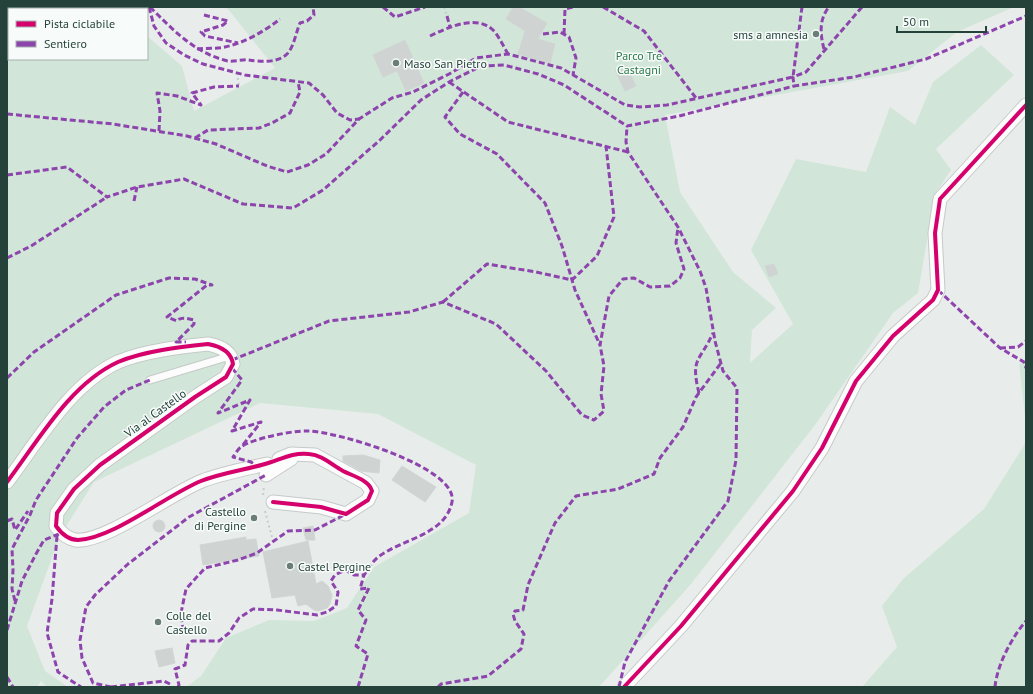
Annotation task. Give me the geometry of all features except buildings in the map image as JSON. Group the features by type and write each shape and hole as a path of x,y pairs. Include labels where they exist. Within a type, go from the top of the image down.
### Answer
{"street":[{"path":"624,687 680,626 793,491 822,448 856,381 893,336 933,300 938,290 935,233 940,199 1026,105"},
{"path":"7,482 66,404 89,380 119,362 152,353 208,344 216,346 230,356"},
{"name":"Via al Castello","path":"230,356 232,364 226,377 195,397 100,465 74,489 57,513 56,526 67,538 77,540 94,537 121,525 156,504 201,481 270,466 291,454 300,454"},
{"path":"270,466 300,454 315,455 366,483 372,488 370,497 346,514 321,507 273,502"}],"lane":[{"path":"150,380 230,356"}],"path":[{"path":"444,7 447,16"},
{"path":"237,73 239,86"}],"green space":[{"name":"Parco Tre Castagni","path":"7,7 137,7 8,8 8,60 148,60 148,37 182,66 194,111 275,68 228,9 223,7 1014,7 957,32 908,71 665,115 680,192 733,272 776,308 752,330 750,363 793,324 751,250 796,159 866,172 890,107 915,125 933,82 981,45 1014,75 936,149 951,170 935,194 918,293 893,313 815,425 691,584 599,687 186,687 201,676 226,638 269,620 314,621 347,608 374,567 469,513 476,465 378,414 260,403 94,482 60,536 27,626 45,671 68,687 47,687 41,681 37,687 7,687"},
{"path":"1026,361 1026,425 1019,364"},
{"path":"1026,442 1026,687 862,687 897,647 882,606 903,579 984,509"}],"marked path":[{"path":"149,7 154,26 166,43 184,55 203,64 245,75 309,83 323,95 337,113 350,120 359,119"},
{"path":"150,7 193,46 227,61 263,61 283,57 289,51 300,23 307,21 314,15 313,7"},
{"path":"383,7 395,17 425,7"},
{"path":"564,34 565,9 573,7"},
{"path":"603,7 644,31 696,98"},
{"path":"7,114 113,124 187,136 216,144 267,166 287,172 308,165 326,154 359,119 392,98 413,92 451,73 476,58 508,54 561,68 625,105 640,107 667,105 793,77 802,7"},
{"path":"824,49 821,27 823,17 829,7"},
{"path":"862,7 806,72 793,77 794,86 854,77 926,59 1026,16"},
{"path":"204,15 228,21 223,25 201,32 205,36 238,43"},
{"path":"447,16 450,27"},
{"path":"197,49 222,48 240,43 268,28 280,19"},
{"path":"430,36 454,26 480,23 488,26 495,32 508,54"},
{"path":"543,34 560,32 569,37 576,58 573,75"},
{"path":"7,175 67,167 107,197 137,187 184,179 243,204 293,208 323,190 380,140 421,100 449,82 481,66 504,65 538,74 564,85 627,126 679,116 794,86"},
{"path":"195,138 208,130 259,128 272,123 290,113 300,92 298,82"},
{"path":"449,82 508,122 628,152"},
{"path":"159,131 160,111 157,93 177,96 201,105 192,93 214,87 239,86"},
{"path":"463,92 445,117 460,134 497,154 545,203 562,246 575,290 600,345"},
{"path":"619,687 625,662 669,581 728,501 736,460 737,388 723,371 715,341 706,288 700,271 678,227 628,152 626,142 627,126"},
{"path":"443,302 487,264 536,272 572,280 597,256 614,217 606,146"},
{"path":"134,201 137,187"},
{"path":"7,258 31,246 107,197"},
{"path":"232,360 329,321 409,312 443,302 496,324 546,371 582,415 594,420 604,411 601,394 604,366 600,345 609,296 623,279 634,278 650,287 670,286 680,278 684,269 676,243 678,227"},
{"path":"7,378 34,352 116,295 169,278 195,279 212,285 207,285 167,317 177,321 183,318 194,320 194,324 176,342 186,342"},
{"path":"938,290 1000,348 1024,362 1026,368"},
{"path":"699,393 696,381 696,366 713,333"},
{"path":"1000,348 1018,347 1026,341"},
{"path":"438,687 441,684 488,676 521,649 524,634 515,621 513,614 515,611 523,610 528,585 555,523 576,496 618,489 654,474 660,458 683,427 696,397 721,363"},
{"path":"232,368 242,380 218,413 250,400 232,431 261,422 242,446"},
{"path":"15,601 12,589 12,549 30,515 36,500 77,438 104,407 126,390 150,380"},
{"path":"178,687 179,685 175,669 185,665 188,645 192,641 219,641 229,633 239,618 253,609 277,610 317,615 327,612 336,606 338,592 331,581 335,575 345,570 354,575 364,575 377,558 397,546 431,530 441,522 448,513 452,502 449,489 436,476 417,464 393,453 367,444 322,433 302,431 263,438 241,447 233,457 251,462 256,466"},
{"path":"111,687 93,683 82,658 80,640 86,607 95,595 128,564 189,517 266,475"},
{"path":"7,521 12,519 15,530 28,511"},
{"path":"183,631 181,613 186,589 205,568 238,560 257,553 288,531 315,530 346,514"},
{"path":"7,630 22,581 36,554 44,540 59,534"},
{"path":"57,536 52,599 47,633 58,672 81,687"},
{"path":"358,687 368,654 356,646 366,620 358,610 369,588 360,589 364,575"},
{"path":"995,687 996,679 1006,652 1026,621"},
{"path":"7,677 13,687"},
{"path":"111,687 164,681 170,684"}],"cycle path":[{"path":"624,687 681,626 793,491 822,448 856,381 893,336 933,300 938,290 935,233 940,199 1026,105"},
{"path":"7,482 56,415 85,384 101,372 118,362 139,355 174,348 208,344 224,350 232,359 233,364 226,377 195,397 100,465 74,489 57,513 56,526 63,534 71,539 78,540 92,538 123,524 201,481 297,454 309,454 323,458 343,471 364,481 368,484 372,491 368,500 346,514 321,507 273,502"}],"place":[{"name":"sms a amnesia","path":"816,34"},
{"name":"Maso San Pietro","path":"396,63"},
{"name":"Castello di Pergine","path":"254,518"},
{"name":"Castel Pergine","path":"290,566"},
{"name":"Colle del Castello","path":"158,622"}]}
